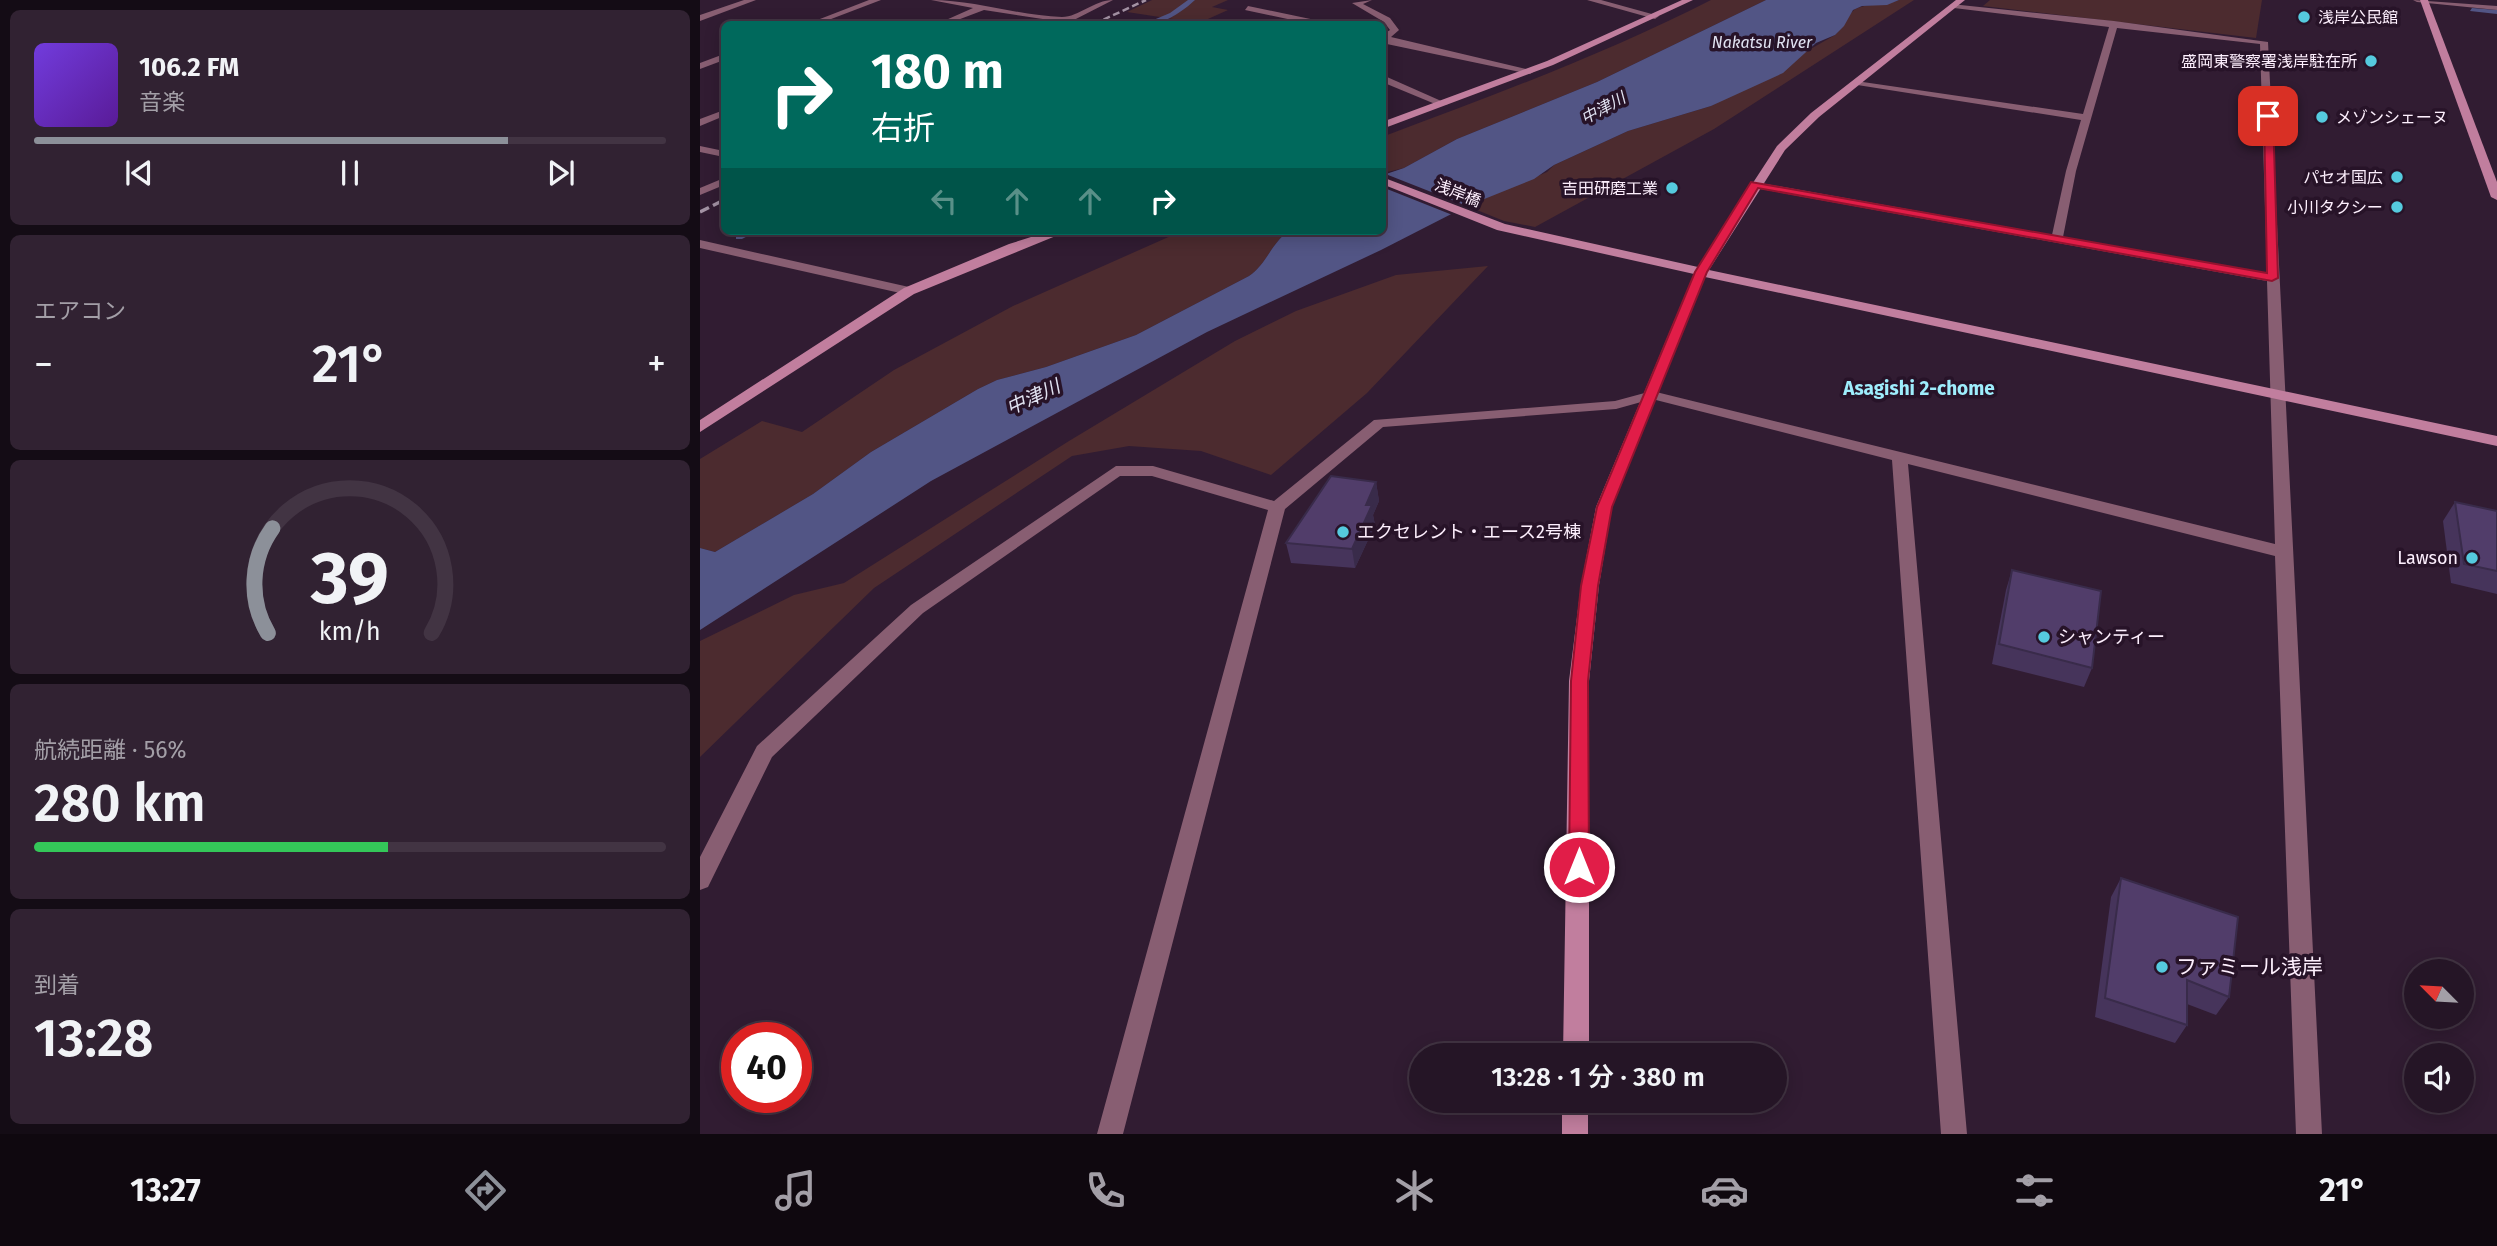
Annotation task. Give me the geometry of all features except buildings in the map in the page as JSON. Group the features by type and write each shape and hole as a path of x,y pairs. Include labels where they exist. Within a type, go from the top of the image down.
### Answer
{"street":[{"path":"700,18 752,0"},
{"path":"819,21 877,0"},
{"path":"934,0 1067,20 1110,0"},
{"path":"949,21 1001,0"},
{"path":"1352,2 1368,0"},
{"path":"1591,0 1655,16"},
{"path":"1386,125 1530,71 1689,0"},
{"path":"2417,0 2497,8"},
{"path":"2424,0 2497,197"},
{"path":"1352,2 1387,20 1395,30 1386,37"},
{"path":"1576,1043 1579,681 1590,586 1604,507 1701,272 1755,185 1781,148 1815,115 1957,3 2264,42 2270,141 2272,278 2283,552 2303,927 2309,1134"},
{"path":"1248,8 1306,21"},
{"path":"2057,238 2071,171 2114,24"},
{"path":"1386,39 1530,71"},
{"path":"700,66 721,58"},
{"path":"1386,80 1443,104"},
{"path":"1856,84 2088,118"},
{"path":"700,123 721,114"},
{"path":"700,149 721,153"},
{"path":"700,192 721,182"},
{"name":"浅岸橋","path":"1386,182 1501,227 2497,441"},
{"path":"1755,185 2272,278"},
{"path":"700,427 909,291 1013,247 1050,235"},
{"path":"700,244 909,291"},
{"path":"1110,1134 1278,507 1379,423 1616,405 1652,395 2283,552"},
{"path":"1900,458 1954,1134"},
{"path":"700,880 764,752 917,610 1116,471 1153,471 1278,507"},
{"path":"1575,1113 1575,1134"}],"shaded area":[{"path":"1152,0 1228,0 1212,7 1228,10 1203,21 1127,12"},
{"path":"1711,0 1766,0 1597,82 1457,139 1404,168 1386,172 1386,135 1590,56"},
{"path":"1914,0 1714,129 1535,227 1504,221 1467,206 1547,172 1554,165 1628,131 1711,106 1835,35 1857,8"},
{"path":"1990,0 2262,0 2256,38 1983,6"},
{"path":"1173,235 1284,235 1249,276 1136,335 1046,367 997,380 978,389 871,452 813,494 715,552 700,548 700,459 762,421 802,432 894,370 1013,306"},
{"path":"1488,266 1367,393 1271,475 1201,451 1129,446 1072,456 874,588 700,757 700,641 794,595 844,583 1069,441 1235,341 1296,311 1396,275"}],"water":[{"name":"Nakatsu River","path":"1766,0 1899,0 1887,5 1862,6 1853,10 1835,35 1816,43 1783,73 1711,106 1628,131 1554,165 1534,179 1467,206 1207,332 931,481 700,630 700,548 715,552 813,494 871,452 978,389 997,380 1046,367 1136,335 1249,276 1284,235 1386,235 1386,174 1404,168 1457,139 1597,82"}],"pier":[{"path":"1386,174 1472,208 1455,216 1386,189"}],"waterway":[{"path":"1154,21 1172,14 1192,0"},
{"path":"2472,10 2497,12"},
{"path":"739,237 743,235"}],"railway":[{"path":"1100,21 1146,0"},
{"path":"700,212 721,202"}],"place":[{"name":"浅岸公民館","path":"2304,17"},
{"name":"盛岡東警察署浅岸駐在所","path":"2371,61"},
{"name":"メゾンシェーヌ","path":"2322,117"},
{"name":"パセオ国広","path":"2397,177"},
{"name":"吉田研磨工業","path":"1672,188"},
{"name":"小川タクシー","path":"2397,207"},
{"name":"エクセレント・エース2号棟","path":"1343,532"},
{"name":"Lawson","path":"2472,558"},
{"name":"シャンティー","path":"2044,637"},
{"name":"ファミール浅岸","path":"2162,967"}],"district":[{"name":"Asagishi 2-chome","path":"1919,388"}],"route":[{"path":"1579,867 1579,681 1590,586 1604,507 1701,272 1755,185 2272,278 2268,116"}],"water label":[{"name":"中津川","path":"1603,108"},
{"name":"中津川","path":"1033,397"}]}
